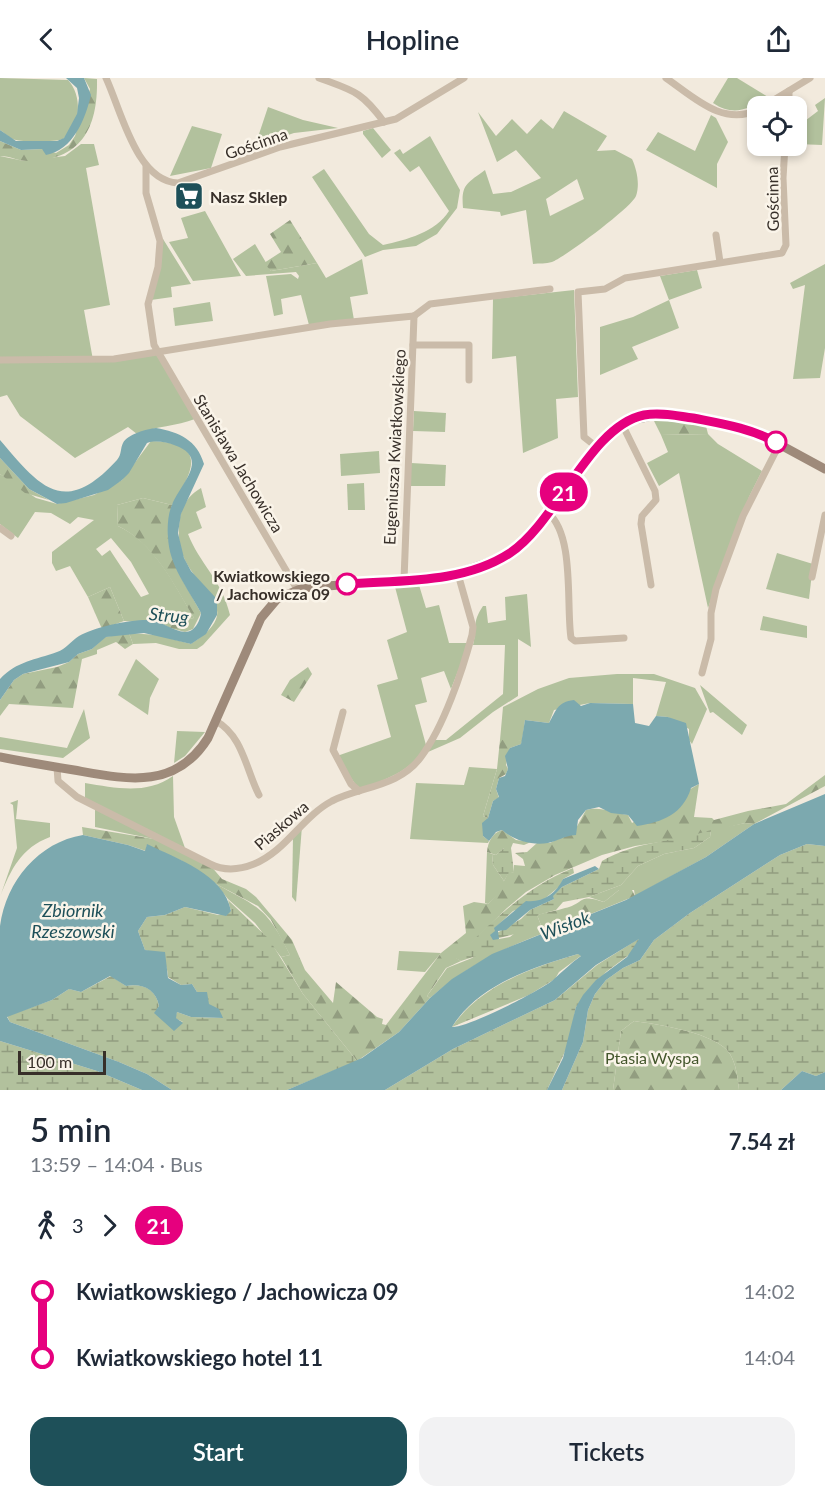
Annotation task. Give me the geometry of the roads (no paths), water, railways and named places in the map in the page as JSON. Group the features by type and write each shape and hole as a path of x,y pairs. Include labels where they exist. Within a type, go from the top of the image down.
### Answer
{"street":[{"path":"106,78 146,166"},
{"path":"320,78 354,90 363,96 384,122"},
{"name":"Gościnna","path":"146,166 158,177 178,183 280,147 404,116 464,78"},
{"path":"666,78 725,116 747,114"},
{"path":"781,96 810,78"},
{"path":"789,91 789,96"},
{"name":"Gościnna","path":"720,262 784,251 786,245 784,156"},
{"name":"Stanisława Jachowicza","path":"146,166 146,193 160,241 158,267 148,304 157,352 297,589"},
{"path":"598,448 584,437 578,292 605,289 625,279 720,262 716,235"},
{"path":"0,360 114,359 330,324 414,316 430,304 550,289"},
{"name":"Eugeniusza Kwiatkowskiego","path":"404,580 414,316"},
{"path":"413,345 470,345 469,380"},
{"path":"0,758 129,779 157,776 183,765 198,752 216,721 261,618 277,599 297,589 458,574 508,554 528,537 598,448 622,424 645,415 670,414 740,427 825,469"},
{"path":"622,424 655,491 656,500 642,516 641,524 651,585"},
{"path":"702,673 711,639 711,613 716,589 743,516 779,445"},
{"path":"548,513 555,521 562,540 571,638 575,640 624,638"},
{"path":"812,577 825,515"},
{"path":"0,528 11,536"},
{"name":"Piaskowa","path":"57,767 58,781 76,797 220,868 240,868 268,857 330,802 359,791 382,786 412,767 421,758 436,729 472,635 473,627 458,574"},
{"path":"343,712 333,750 351,784 359,791"},
{"path":"216,721 226,726 235,737 259,795"}],"water":[{"path":"66,78 84,78 91,95 81,124 64,147 46,155 42,149 21,150 0,141 0,130 16,141 57,141 64,138 77,114 79,98 77,88"},
{"path":"156,428 186,438 197,449 204,464 181,514 178,533 184,558 191,571 215,597 217,615 206,634 191,644 144,633 106,637 92,649 78,654 69,662 23,674 14,680 0,700 0,679 6,673 27,662 60,651 86,633 113,624 142,620 154,621 176,630 189,632 198,623 201,613 175,567 169,548 168,521 171,508 186,481 192,464 191,457 185,450 164,442 147,443 129,473 108,490 57,504 29,489 0,458 0,440 41,482 54,489 67,492 82,488 98,478 117,460 123,443 129,437"},
{"path":"574,700 581,706 590,703 633,704 635,723 649,726 656,716 686,723 699,784 691,788 683,804 677,810 655,822 637,826 628,815 611,813 599,807 586,810 578,820 576,835 536,844 517,839 502,830 496,832 489,841 483,836 482,823 488,818 493,801 499,797 496,789 499,778 505,776 508,769 505,756 510,748 521,744 525,720 549,723 560,705"},
{"name":"Wisłok","path":"825,794 825,846 807,844 780,855 690,913 654,940 640,960 606,980 595,994 588,1010 583,1042 562,1090 547,1090 563,1058 576,1007 596,980 627,957 639,939 596,965 555,1000 453,1049 385,1090 287,1090 362,1058 399,1032 430,998 452,979 492,954 626,900 706,857 754,824","holes":["578,954 581,956 553,980 534,992 472,1022 452,1027 463,1012 491,989 525,972"]},
{"name":"Zbiornik Rzeszowski","path":"83,835 145,851 147,844 198,869 219,887 227,898 231,911 226,916 185,907 165,915 147,917 138,931 145,950 165,952 168,978 181,985 192,984 197,992 207,992 209,1004 219,1009 223,1018 191,1017 177,1012 176,1018 183,1023 174,1031 154,1013 159,1006 151,991 137,985 126,986 110,976 81,992 69,989 52,1000 7,1017 10,1022 147,1074 172,1090 142,1090 97,1071 0,1041 0,926 9,894 27,866 39,855 67,839"},
{"path":"595,866 599,869 562,887 553,896 554,899 530,910 506,930 498,931 499,939 493,940 490,935 495,931 494,928 526,901 543,899 557,889 563,879"},
{"path":"802,1071 816,1076 825,1072 825,1090 781,1090"}],"place":[{"name":"Nasz Sklep","path":"189,196"},
{"name":"Kwiatkowskiego / Jachowicza 09","path":"347,584"}],"water label":[{"name":"Strug","path":"169,615"}],"park label":[{"name":"Ptasia Wyspa","path":"652,1057"}]}
